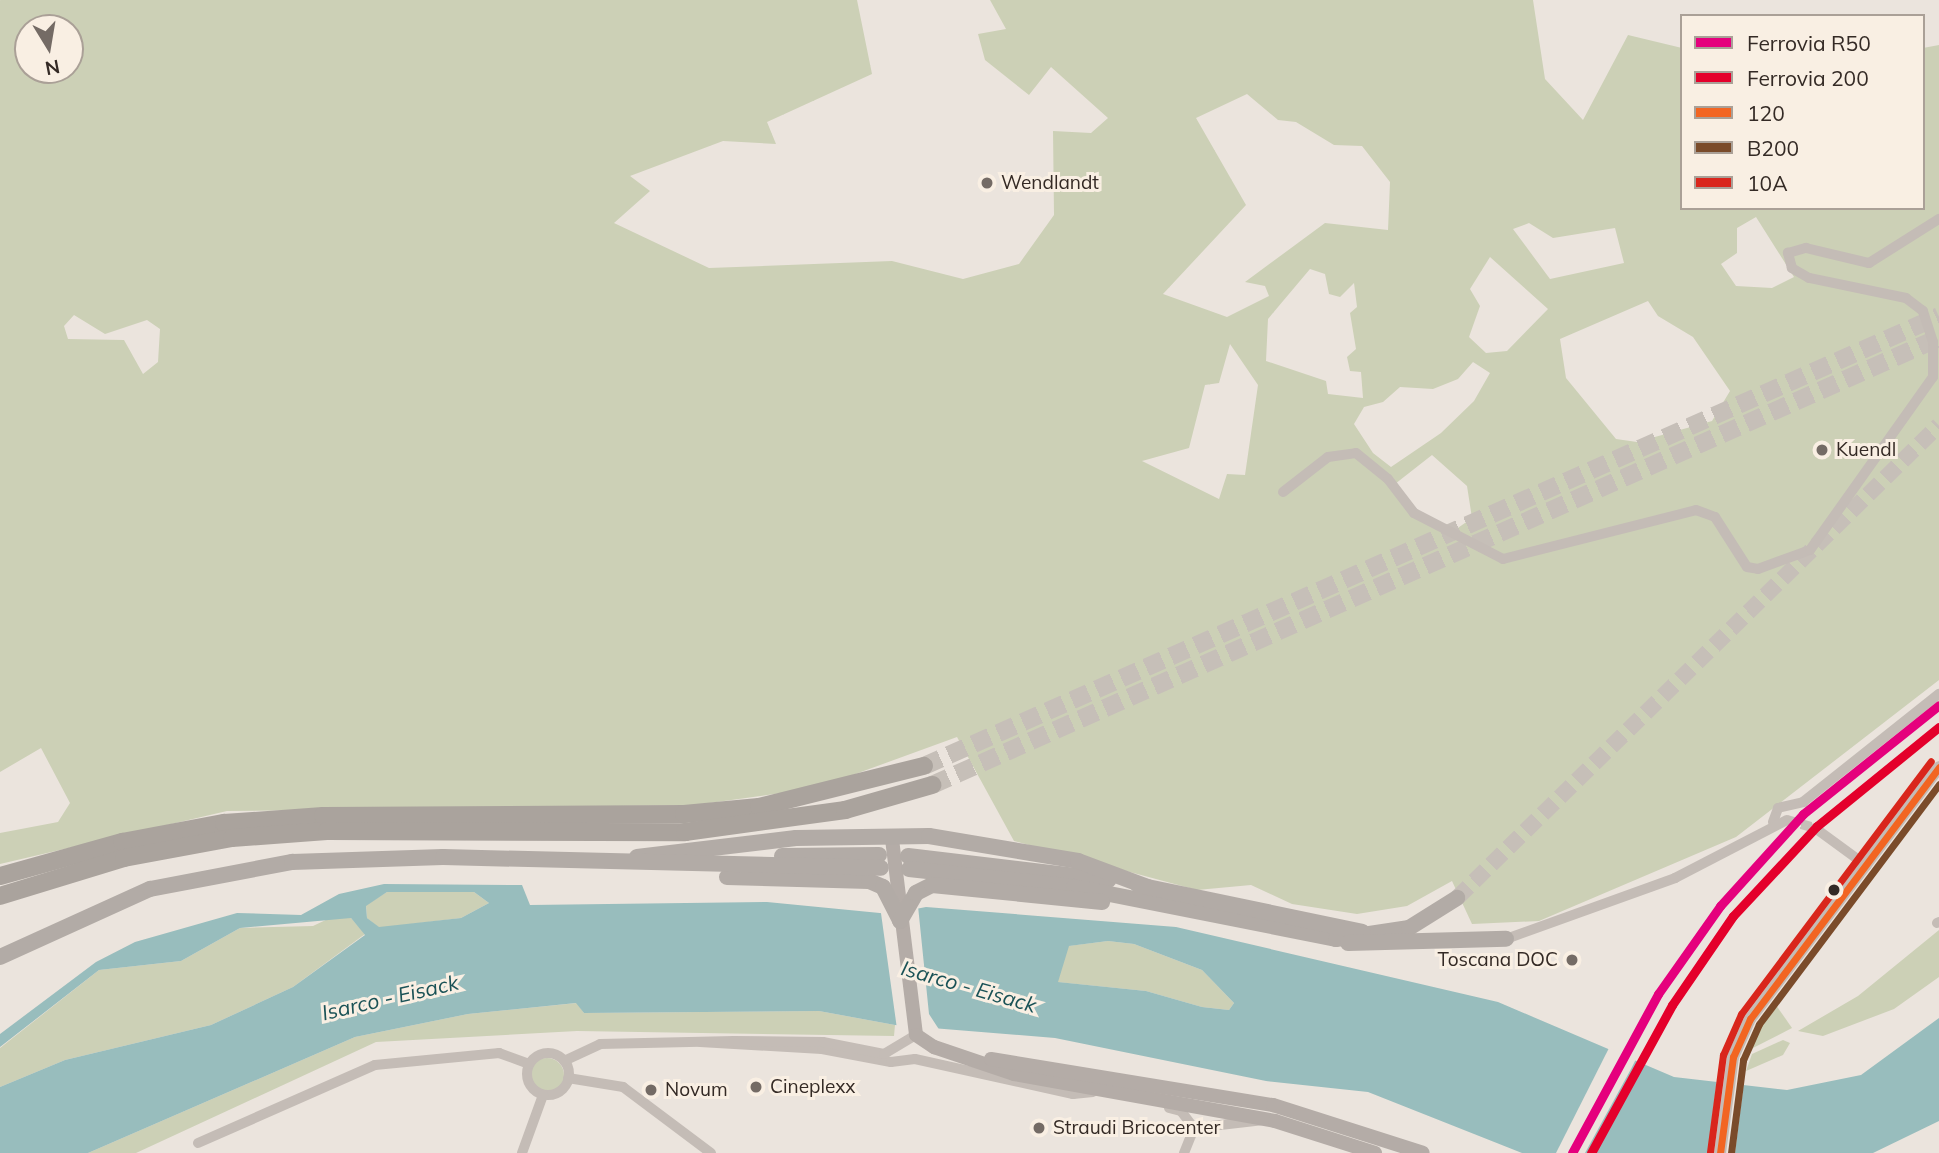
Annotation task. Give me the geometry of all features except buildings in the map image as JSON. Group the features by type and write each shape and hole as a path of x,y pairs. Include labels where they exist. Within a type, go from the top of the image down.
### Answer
{"highway":[{"path":"0,876 122,842 224,823 323,816 684,814 759,807 924,766"},
{"path":"0,896 124,858 232,838 327,831 685,832 845,810 932,785"}],"main road":[{"path":"0,957 150,889 292,862 638,861 886,852 929,836 1078,861 1148,887"},
{"path":"638,861 796,838 886,852"},
{"path":"886,852 900,921 916,1035 1014,1074 1266,1119 1375,1153"},
{"path":"638,861 672,875 855,881 883,887 900,921"},
{"path":"1371,934 1148,887 909,862 1060,885 1376,946 1506,939"},
{"path":"900,921 916,893 939,885 1174,909"},
{"path":"1336,939 1409,928 1457,898"},
{"path":"962,1055 1273,1105 1423,1153"}],"street":[{"path":"1283,492 1328,457 1356,453 1388,479 1414,513 1503,559 1696,510 1715,517 1747,567 1758,569 1810,550 1933,377 1933,342 1923,311 1906,298 1809,278 1792,268 1788,253 1806,248 1869,263 1939,219"},
{"path":"1773,822 1778,808 1803,802 1939,694"},
{"path":"1720,1153 1732,1063 1750,1019 1939,767"},
{"path":"1506,939 1675,878 1737,850 1773,822 1787,820"},
{"path":"1815,828 1867,866"},
{"path":"564,1061 600,1044 802,1040 884,1054 916,1035"},
{"path":"701,1042 822,1049 891,1062 915,1059 1073,1094 1102,1091"},
{"path":"198,1143 375,1065 486,1053 529,1064 551,1053 564,1061 568,1078"},
{"path":"529,1064 528,1083 543,1095 556,1093 568,1078"},
{"path":"568,1078 623,1087 711,1153"},
{"path":"522,1153 539,1121 543,1095"},
{"path":"1122,1095 1181,1111 1194,1128"},
{"path":"1194,1128 1266,1119"},
{"path":"1184,1153 1194,1128"}],"green space":[{"path":"0,0 857,0 872,74 767,122 776,144 723,141 630,176 650,191 614,223 709,268 892,261 963,279 1019,264 1054,215 1053,131 1091,133 1108,118 1051,67 1029,95 985,60 978,34 1006,29 990,0 1533,0 1545,79 1583,120 1628,35 1680,48 1680,210 1925,210 1925,48 1939,45 1939,680 1736,837 1539,921 1472,924 1452,881 1407,906 1357,914 1292,904 1251,885 1197,890 1014,841 957,737 817,788 695,805 227,811 0,864 0,833 58,822 70,803 41,748 0,772","holes":["1247,94 1278,120 1296,122 1334,145 1362,146 1390,182 1388,230 1325,223 1245,282 1265,286 1269,296 1227,317 1163,294 1246,205 1196,118","1756,217 1794,277 1772,288 1736,286 1721,264 1737,253 1737,228","1529,223 1553,238 1615,228 1624,263 1550,279 1513,229","1490,257 1548,309 1507,351 1486,353 1469,337 1480,306 1470,289","1310,269 1325,274 1329,294 1340,297 1354,283 1357,307 1350,313 1356,349 1347,357 1350,371 1361,372 1363,398 1328,394 1326,381 1266,361 1268,319","1648,301 1658,316 1693,337 1730,391 1712,421 1637,442 1616,439 1566,378 1560,339","74,315 105,334 147,320 160,329 158,362 143,374 124,340 68,339 64,326","1230,344 1258,385 1245,475 1227,474 1219,499 1142,461 1189,448 1205,385 1219,383","1473,362 1490,373 1474,401 1441,433 1391,467 1373,453 1354,424 1364,407 1383,402 1400,387 1433,389 1458,379","1432,455 1467,486 1472,518 1455,530 1417,511 1395,484"]},
{"path":"387,892 474,892 489,903 461,918 379,928 367,918 366,905"},
{"path":"332,917 351,918 365,934 293,987 211,1025 65,1060 0,1087 0,1048 99,970 181,961 240,928 313,926"},
{"path":"1939,930 1939,977 1894,1009 1823,1036 1798,1031 1858,996"},
{"path":"1108,941 1134,944 1202,970 1234,1003 1229,1010 1202,1007 1146,991 1057,982 1068,946"},
{"path":"577,1003 584,1013 819,1011 895,1025 894,1036 577,1031 376,1042 136,1153 88,1153 355,1037 468,1014"},
{"path":"1776,1005 1792,1028 1749,1050 1756,1029"},
{"path":"1783,1040 1790,1043 1783,1055 1746,1071 1752,1054"},
{"path":"547,1058 559,1063 564,1075 559,1087 547,1092 535,1087 530,1075 535,1063"}],"water":[{"name":"Isarco - Eisack","path":"384,884 522,885 530,905 767,902 890,914 926,907 1176,927 1498,1002 1674,1077 1787,1090 1861,1075 1939,1018 1939,1121 1873,1153 1522,1153 1368,1092 1266,1081 1055,1038 895,1025 819,1011 584,1013 576,1003 468,1014 355,1037 88,1153 0,1153 0,1087 65,1060 211,1025 293,987 365,935 351,918 240,928 181,961 99,970 0,1047 0,1034 96,962 135,942 237,913 301,915 339,894","holes":["387,892 474,892 489,903 461,918 379,927 367,918 366,906","1108,941 1134,944 1202,970 1234,1003 1229,1010 1202,1007 1146,991 1058,982 1069,946"]}],"pier":[{"path":"880,906 918,906 929,1014 940,1031 897,1029"},
{"path":"1609,1048 1636,1059 1585,1153 1556,1153"},
{"path":"1717,1079 1744,1082 1735,1153 1708,1153"}],"tunnel":[{"path":"924,766 1939,316"},
{"path":"932,785 1939,338"},
{"path":"1457,898 1939,425"},
{"path":"1787,820 1815,828"}],"rail line":[{"name":"R50","path":"1572,1153 1658,994 1720,906 1803,814 1939,705"},
{"name":"200","path":"1591,1153 1672,1005 1733,916 1817,826 1939,727"}],"transit line":[{"name":"10A","path":"1710,1152 1723,1055 1741,1014 1931,761"},
{"name":"120","path":"1720,1153 1733,1057 1750,1019 1939,767"},
{"name":"B200","path":"1731,1153 1743,1060 1759,1024 1939,784"}],"place":[{"name":"Wendlandt","path":"987,183"},
{"name":"Kuendl","path":"1822,450"},
{"name":"Toscana DOC","path":"1572,960"},
{"name":"Cineplexx","path":"756,1087"},
{"name":"Novum","path":"651,1090"},
{"name":"Straudi Bricocenter","path":"1039,1128"}]}
